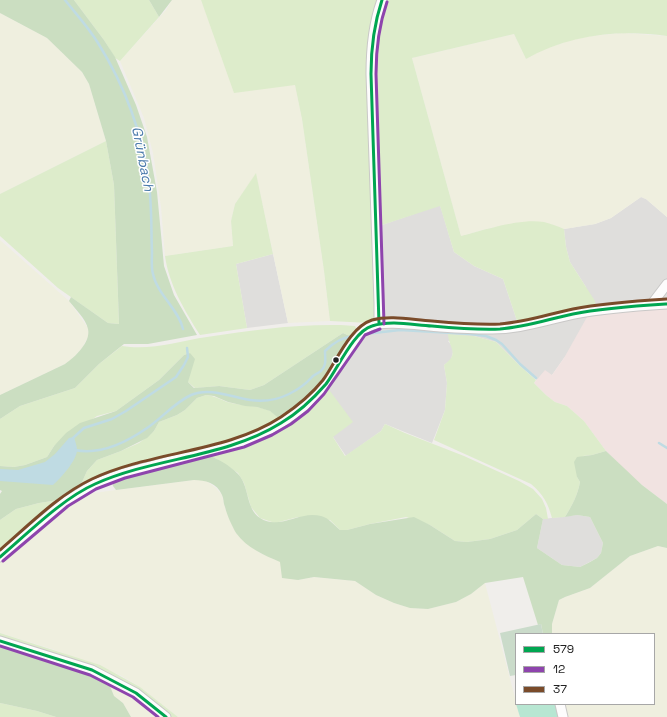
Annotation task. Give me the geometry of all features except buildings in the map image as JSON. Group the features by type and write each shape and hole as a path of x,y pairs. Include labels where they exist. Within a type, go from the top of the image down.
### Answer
{"street":[{"path":"379,324 371,74 373,36 382,0"},
{"path":"651,305 667,284"},
{"path":"0,556 65,502 94,484 124,473 242,442 256,437 284,423 311,401 321,390 359,336 370,326 379,324 507,329 581,313 667,304"},
{"path":"0,641 92,670 136,693 166,717"},
{"path":"560,705 563,717"}],"shaded area":[{"path":"641,197 646,199 667,217 667,307 607,314 564,358 552,375 537,380 519,365 496,342 474,336 448,341 452,346 453,352 451,360 444,365 447,383 445,410 432,443 385,424 381,431 346,456 333,437 327,387 360,336 380,321 379,226 440,205 454,252 474,266 503,279 518,324 586,287 570,262 566,247 564,229 595,224 611,218"},
{"path":"273,254 288,323 247,328 236,264"},
{"path":"667,307 667,504 629,474 606,451 584,421 567,406 555,402 534,383 545,370 552,375 564,358 587,317"},
{"path":"577,515 590,517 603,543 601,553 597,558 580,567 562,565 537,548 543,519"}],"green space":[{"path":"0,0 74,0 115,57 136,105 147,137 157,192 164,266 174,295 197,335 148,344 124,344 99,364 75,388 20,406 0,419 0,395 65,364 85,344 88,334 87,325 69,301 71,297 108,323 119,324 114,185 106,141 89,84 82,72 47,38 0,13"},
{"path":"74,0 149,0 159,17 120,61 115,58 104,40"},
{"path":"149,0 172,0 159,17"},
{"path":"172,0 201,0 209,21 295,84 302,119 330,321 288,323 256,174 235,204 231,221 233,246 165,256 161,207 153,153 144,118 120,61 166,10"},
{"path":"201,0 379,0 371,32 376,317 370,323 330,321 302,119 295,85 234,93"},
{"path":"385,0 667,0 667,36 630,33 594,36 559,44 526,59 514,34 412,58 461,236 502,225 534,221 544,222 564,229 566,247 570,262 595,301 595,307 518,324 503,279 474,266 454,252 440,206 379,226 374,71 378,26"},
{"path":"0,13 47,38 82,72 89,84 106,141 0,194"},
{"path":"623,33 667,36 667,217 646,199 641,197 611,218 595,224 564,229 543,222 529,222 490,228 461,236 412,58 514,34 526,59 542,50 571,40 590,36"},
{"path":"106,141 114,185 119,324 108,323 58,288 0,236 0,194"},
{"path":"256,173 273,254 236,264 247,328 200,335 183,307 174,287 165,256 233,246 231,221 235,204"},
{"path":"0,240 69,301 88,328 89,335 82,348 65,364 0,395"},
{"path":"307,325 355,326 358,332 354,338 343,333 264,385 250,390 219,386 195,388 188,382 190,353 184,355 159,380 116,411 97,416 54,446 47,457 25,465 14,467 0,466 0,419 20,406 75,388 99,364 122,346 143,347 164,345 224,334 274,328"},
{"path":"343,333 354,338 311,397 281,420 270,411 257,407 228,402 214,396 206,395 197,398 185,410 159,422 154,431 147,438 121,451 97,460 87,471 79,489 65,499 39,503 16,509 0,520 0,494 2,491 0,490 0,466 14,467 25,465 47,457 54,446 66,433 80,423 116,411 159,380 184,355 190,353 195,359 188,382 194,388 219,386 250,390 264,385"},
{"path":"448,334 474,336 496,342 536,380 534,383 546,395 555,402 567,406 584,421 606,451 583,456 577,477 580,482 578,491 565,517 552,518 544,499 539,491 531,484 434,440 445,410 447,383 444,365 449,361 453,354"},
{"path":"327,387 353,422 333,437 345,456 381,431 385,424 464,456 533,489 542,499 546,508 548,519 543,519 536,514 517,530 490,539 467,542 455,541 430,525 406,517 347,530 340,530 330,520 298,517 275,523 260,518 251,507 244,483 238,473 208,455 243,445"},
{"path":"206,395 227,402 268,410 281,420 264,430 79,489 87,471 97,460 139,443 154,431 159,422 177,415 185,410 197,398"},
{"path":"606,451 642,485 667,504 667,548 658,546 630,556 590,588 559,600 552,624 552,633 543,633 541,624 538,625 523,577 485,583 471,594 456,602 428,609 410,608 376,595 355,581 314,577 298,580 282,578 280,562 251,547 236,533 231,524 220,491 210,483 194,480 116,490 112,481 208,455 223,462 237,473 244,484 255,514 267,521 275,522 313,515 326,518 340,530 347,530 370,524 414,517 455,541 467,542 490,539 517,530 536,514 543,519 537,548 562,565 580,567 597,558 601,553 603,543 590,517 577,515 565,517 578,491 580,482 577,477 574,462 577,457"},
{"path":"194,480 205,480 216,488 222,495 225,508 236,533 260,553 281,562 298,580 314,577 355,581 376,595 394,603 411,608 428,609 456,602 471,594 485,583 515,698 515,705 517,705 520,717 178,717 140,687 120,675 52,649 0,633 0,561 56,513 77,500 93,493"},
{"path":"65,499 0,552 0,520 16,509 39,503"},
{"path":"658,546 667,548 667,717 566,717 563,705 655,705 655,633 552,633 552,624 559,600 590,588 630,556"},
{"path":"541,624 543,633 515,633 515,675 510,676 500,633"},
{"path":"0,633 100,665 140,687 178,717 171,717 154,703 0,638"},
{"path":"0,644 89,673 108,681 114,696 123,703 131,717 56,717 37,711 0,703"},
{"path":"108,681 144,703 161,717 131,717 123,703 114,696"},
{"path":"0,703 37,711 56,717 0,717"},
{"path":"516,705 556,705 559,717 520,717"}],"water":[{"path":"74,437 77,450 72,464 53,485 0,481 0,469 18,470 45,462 55,454 69,438"}],"waterway":[{"name":"Grünbach","path":"65,0 87,26 108,59 117,76 131,112 142,148 149,185 153,274 155,281 177,315 183,329"},
{"path":"365,334 400,330 486,336 502,344 520,364 536,378"},
{"path":"75,450 94,451 113,446 131,438 158,420 185,398 198,393 213,392 255,401 280,398 301,387 323,369 325,362 325,351 328,348 342,339 354,336"},
{"name":"Grünbach","path":"73,438 84,428 112,419 126,411 176,377 188,357 187,348"},
{"path":"659,443 667,448"}],"transit line":[{"name":"579","path":"379,324 371,74 374,36 382,0"},
{"name":"12","path":"384,324 376,74 378,37 387,2"},
{"name":"37","path":"0,550 55,502 67,493 92,479 139,463 237,438 260,429 281,417 298,405 313,391 323,380 350,337 364,324 372,320 394,318 466,324 500,324 528,320 585,307 620,302 667,299"},
{"name":"579","path":"0,557 58,507 70,498 95,484 142,468 237,444 259,435 281,423 299,410 321,390 353,342 365,329 372,326 387,323 402,323 466,329 500,329 528,325 585,312 667,304"},
{"name":"12","path":"3,561 68,506 96,489 125,478 244,447 272,435 291,424 308,411 324,394 365,335 380,329"},
{"name":"579","path":"0,641 92,670 136,693 166,717"},
{"name":"12","path":"0,646 90,675 133,697 158,717"}]}
